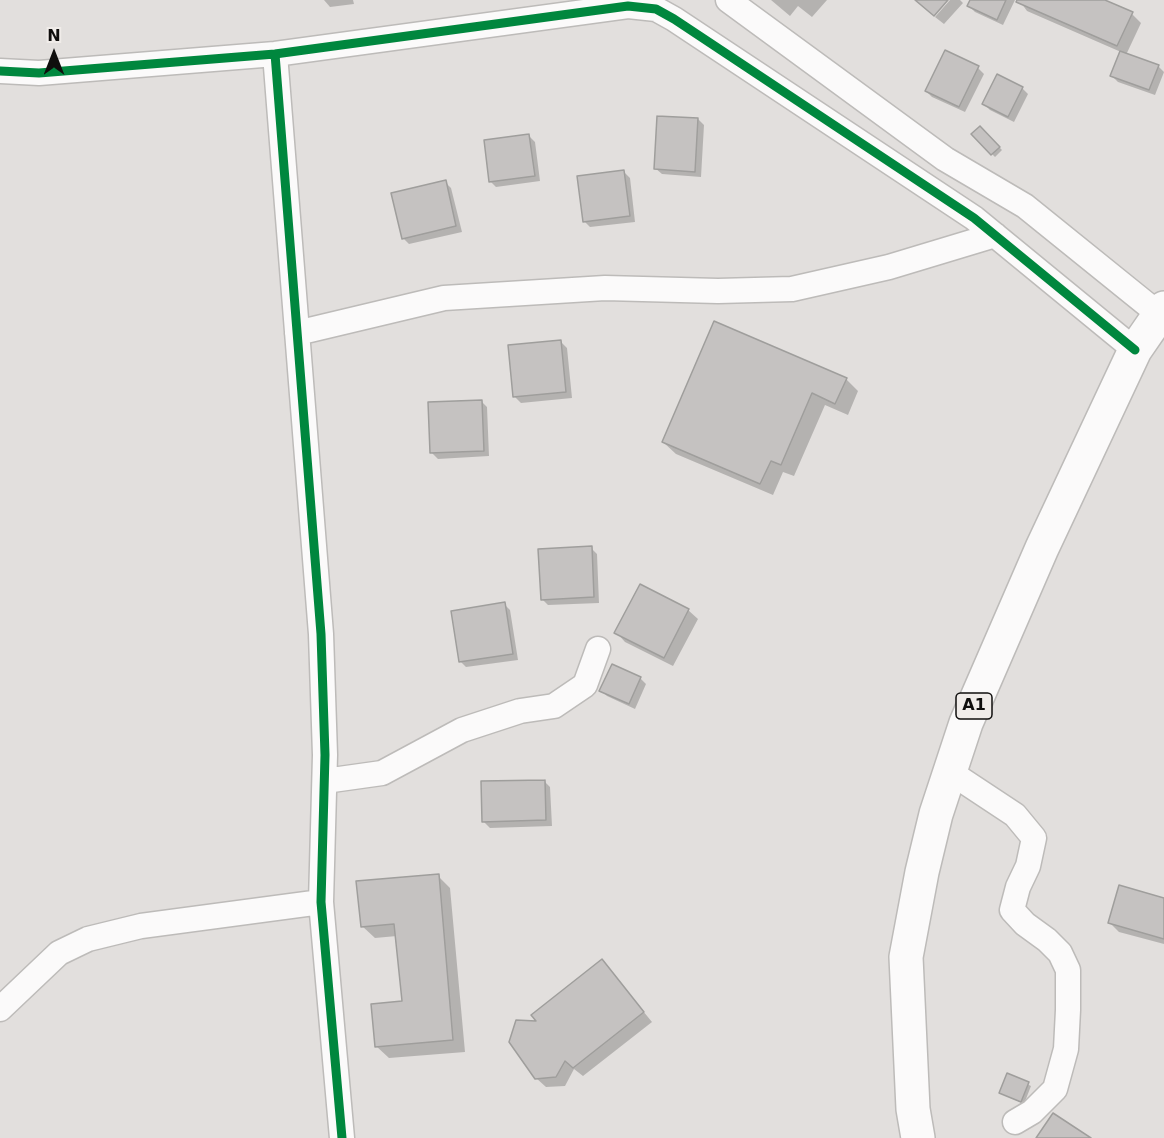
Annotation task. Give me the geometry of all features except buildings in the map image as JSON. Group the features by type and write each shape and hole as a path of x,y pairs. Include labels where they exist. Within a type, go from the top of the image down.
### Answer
{"highway":[{"name":"A1","path":"918,1138 913,1109 906,957 936,814 966,723 1042,548 1135,350 1162,312"}],"street":[{"path":"728,0 945,159 1025,206 1162,312"},
{"path":"0,70 39,73 275,54 628,6 656,9 974,218 1135,350"},
{"path":"275,54 321,634 325,754 321,902 342,1138"},
{"path":"297,333 444,298 605,288 718,291 792,289 889,267 995,235"},
{"path":"324,780 382,773 462,730 520,711 554,706 585,685 598,649"},
{"path":"950,772 1015,815 1034,838 1028,866 1018,886 1012,910 1060,953 1068,970 1066,1049 1055,1089 1032,1112 1015,1122"},
{"path":"0,1009 59,952 88,939 141,926 321,902"}],"cycle path":[{"path":"0,71 39,73 275,54 628,6 656,9 974,218 1135,350"},
{"path":"275,54 321,634 325,755 321,902 342,1138"}]}
